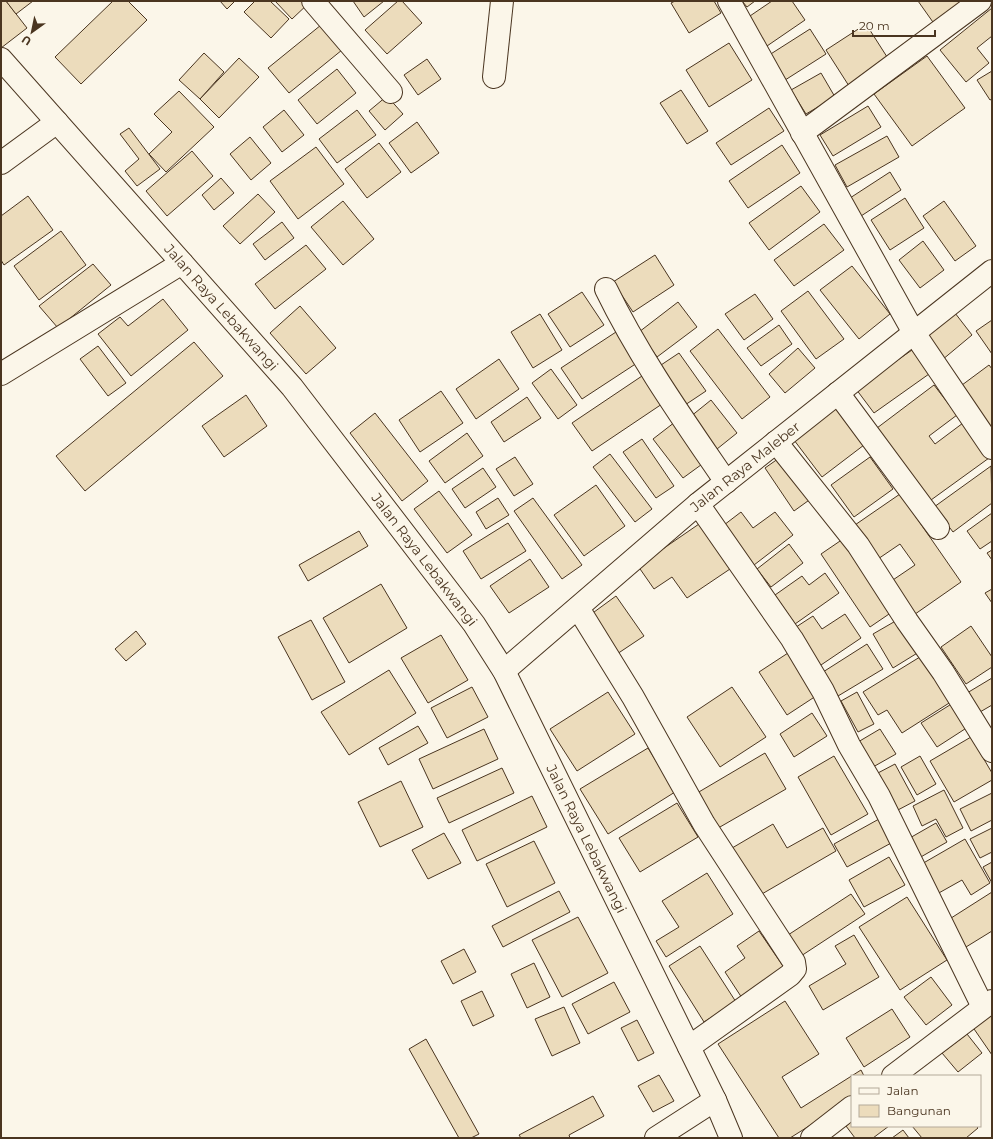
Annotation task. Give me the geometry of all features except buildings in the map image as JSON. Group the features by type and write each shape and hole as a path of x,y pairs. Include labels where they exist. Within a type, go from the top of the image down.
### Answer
{"street":[{"path":"313,1 391,92"},
{"path":"494,77 502,1"},
{"path":"728,1 914,333 992,448"},
{"path":"802,133 980,1"},
{"name":"Jalan Raya Lebakwangi","path":"1,59 292,386 474,624 504,671 715,1100 731,1138"},
{"path":"1,163 57,122"},
{"path":"2,374 182,263"},
{"name":"Jalan Raya Maleber","path":"504,671 698,504 992,271"},
{"path":"606,289 620,316 664,390 726,482"},
{"path":"838,393 938,528"},
{"path":"776,442 858,545 907,621 943,672 992,751"},
{"path":"698,504 792,639 823,691 849,744 879,796 988,1004 894,1075"},
{"path":"578,608 633,697 704,824 794,962 795,969 790,975 689,1047"},
{"path":"656,1138 715,1100"},
{"path":"812,1138 851,1108"}]}
